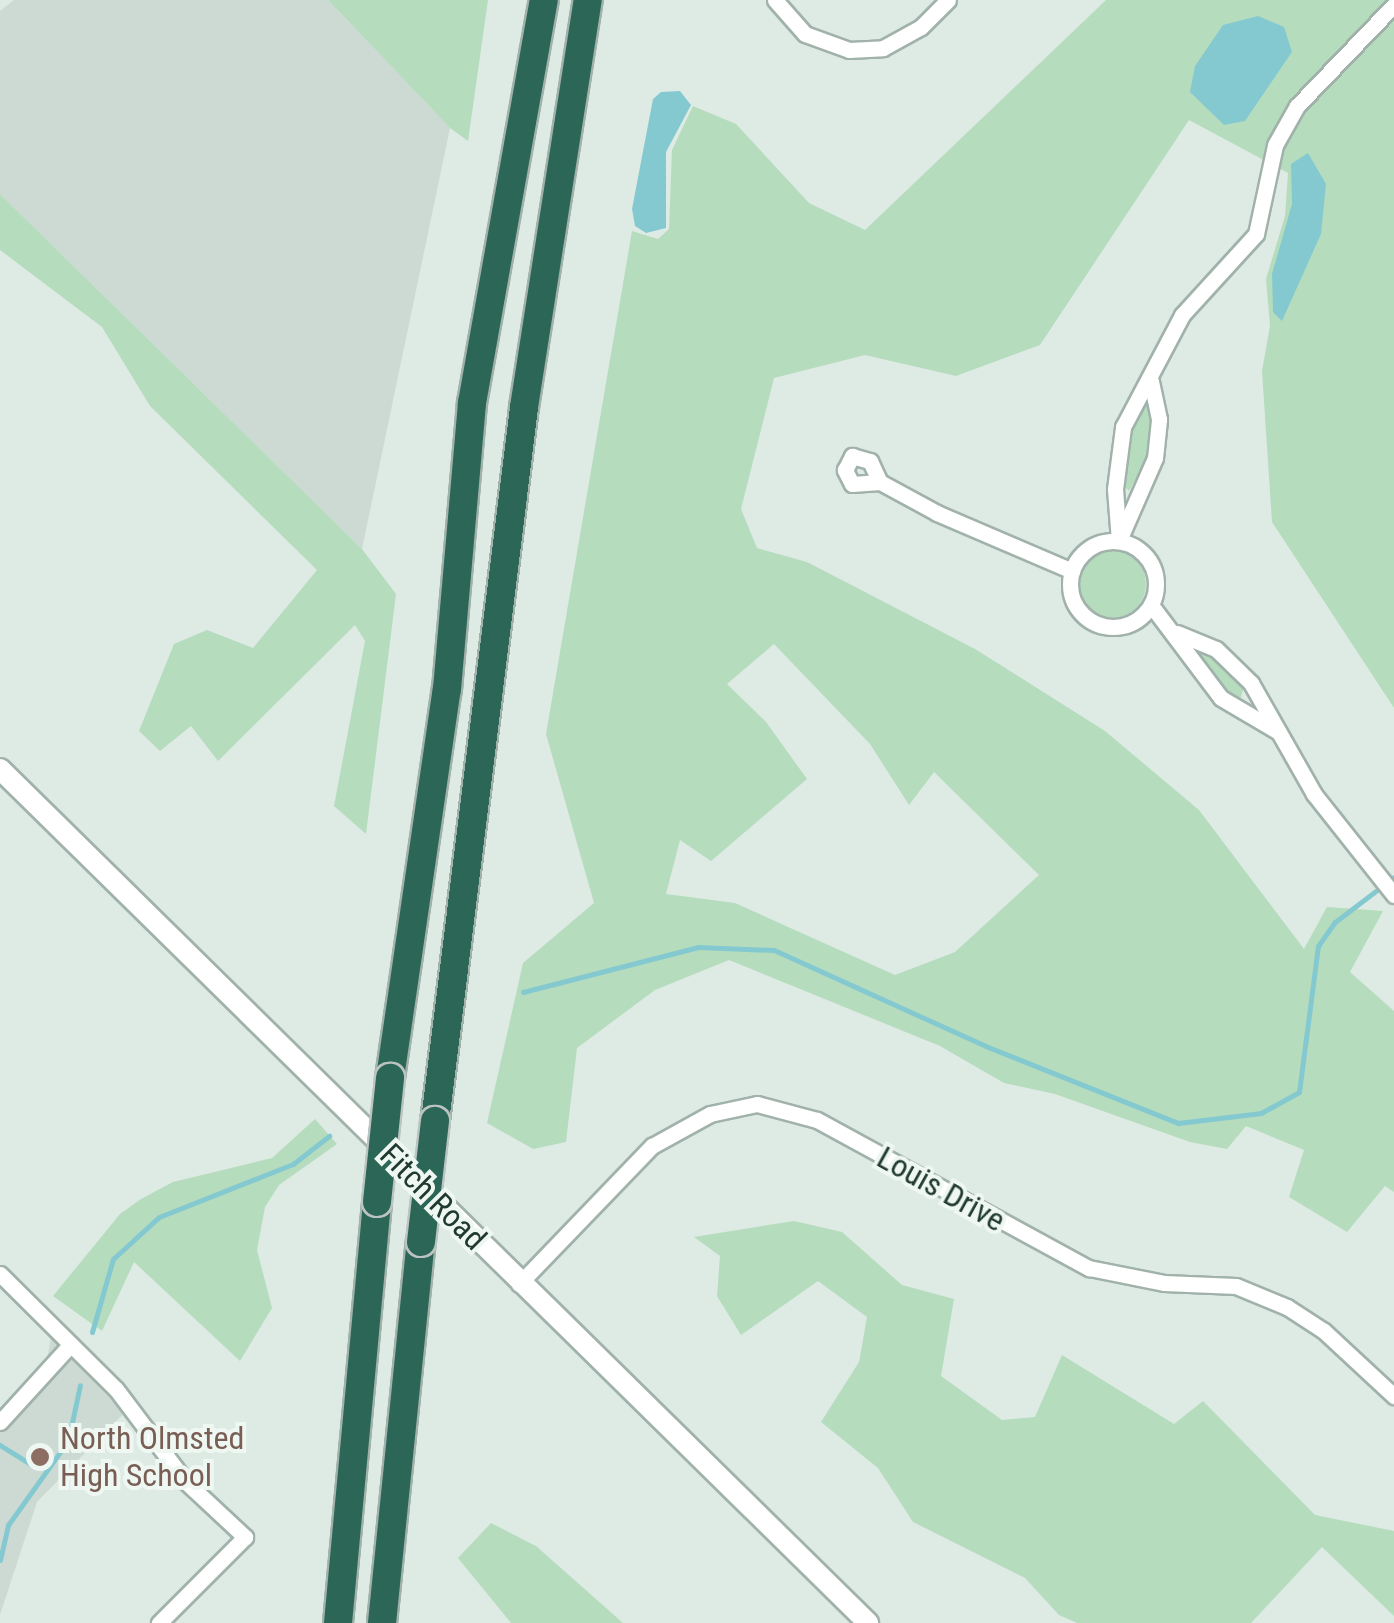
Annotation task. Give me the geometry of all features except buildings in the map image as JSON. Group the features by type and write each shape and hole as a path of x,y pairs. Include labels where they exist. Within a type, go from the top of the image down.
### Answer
{"highway":[{"path":"338,1623 390,1078 447,690 472,403 544,0"},
{"path":"382,1623 435,1121 524,407 588,0"}],"street":[{"path":"774,0 805,34 848,50 883,48 921,27 948,0"},
{"path":"1119,541 1116,489 1124,427 1182,316 1256,234 1276,146 1297,106 1394,5"},
{"path":"1119,541 1155,458 1159,419 1151,380"},
{"path":"880,482 1072,571"},
{"path":"1152,605 1131,624 1090,621 1072,599 1072,571 1090,548 1119,541 1152,564 1152,605 1177,633 1221,698 1280,733"},
{"path":"1177,633 1228,660 1251,683 1314,794 1394,895"},
{"name":"Fitch Road","path":"0,769 519,1284 868,1623"},
{"name":"Louis Drive","path":"519,1284 652,1146 710,1114 757,1104 817,1120 1088,1268 1164,1282 1236,1286 1287,1307 1324,1331 1394,1396"},
{"path":"0,1274 116,1389 186,1482 244,1537 159,1623"},
{"path":"0,1422 71,1344"}],"shaded area":[{"path":"14,0 328,0 450,128 362,549 0,194 0,11"},
{"name":"North Olmsted High School","path":"51,1336 124,1413 37,1502 0,1615 0,1411 47,1360"}],"green space":[{"path":"328,0 488,0 468,141 450,128"},
{"path":"1106,0 1394,0 1394,708 1272,522 1262,371 1270,326 1266,279 1285,216 1288,173 1189,120 1040,345 956,376 865,355 774,378 741,509 757,548 807,562 975,649 1105,731 1199,810 1304,949 1327,907 1383,911 1350,972 1394,1011 1394,1192 1385,1186 1347,1232 1289,1197 1304,1150 1246,1126 1227,1149 1190,1142 1055,1094 1004,1083 940,1046 729,960 655,990 577,1048 566,1142 533,1149 487,1123 523,963 594,903 546,734 632,231 658,239 669,229 672,150 693,106 736,124 809,203 865,230","holes":["774,644 870,744 909,805 934,772 1039,875 955,952 895,975 735,903 666,894 680,840 711,861 807,779 766,722 727,684"]},
{"path":"0,194 362,549 396,594 366,834 334,806 365,641 355,625 218,761 191,726 160,751 139,731 174,644 207,630 253,648 317,570 150,406 102,327 0,250"},
{"path":"1146,401 1153,411 1149,455 1129,491 1120,482 1129,433"},
{"path":"1112,550 1125,552 1136,560 1144,571 1144,597 1136,608 1125,616 1112,618 1099,616 1088,608 1080,597 1078,584 1080,571 1088,560 1099,552"},
{"path":"1193,642 1244,686 1240,700 1229,699 1188,645"},
{"path":"315,1119 337,1144 279,1185 265,1207 257,1250 272,1308 240,1361 134,1262 102,1331 53,1296 120,1214 141,1199 173,1182 272,1158"},
{"path":"794,1221 842,1232 902,1285 954,1299 941,1376 1002,1420 1035,1417 1062,1355 1174,1424 1203,1401 1315,1515 1394,1531 1394,1616 1322,1547 1251,1623 1077,1623 1059,1615 1025,1578 913,1522 878,1468 821,1422 859,1362 867,1317 818,1281 741,1335 717,1296 720,1256 694,1237"},
{"path":"491,1523 536,1546 623,1623 511,1623 458,1558"}],"water":[{"path":"1258,16 1284,27 1292,52 1245,121 1224,125 1190,92 1195,66 1223,25"},
{"path":"680,91 691,105 666,152 666,228 646,233 635,226 632,209 653,99 661,92"},
{"path":"1308,153 1326,184 1321,234 1282,321 1273,312 1272,274 1292,204 1291,164"}],"waterway":[{"path":"523,992 698,947 774,950 988,1047 1178,1123 1261,1113 1299,1092 1318,946 1335,922 1394,877"},
{"path":"92,1332 113,1259 159,1217 293,1164 329,1136"},
{"path":"0,1560 8,1525 68,1441 80,1385"},
{"path":"0,1445 32,1465 51,1462"}],"place":[{"name":"North Olmsted High School","path":"40,1457"}]}
